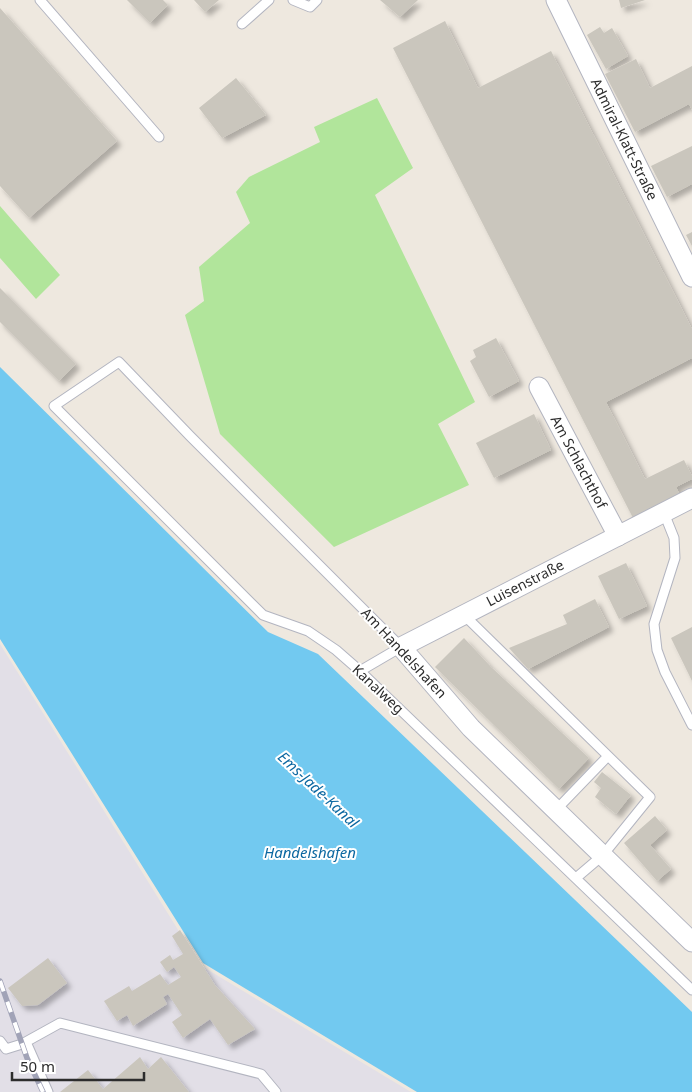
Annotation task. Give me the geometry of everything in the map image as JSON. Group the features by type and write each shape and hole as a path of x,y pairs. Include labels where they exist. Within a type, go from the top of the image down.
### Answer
{"street":[{"name":"Admiral-Klatt-Straße","path":"556,0 692,278"},
{"name":"Am Schlachthof","path":"539,387 618,536"},
{"name":"Luisenstraße","path":"401,646 692,498"},
{"name":"Am Handelshafen","path":"401,646 471,728 692,942"}],"lane":[{"path":"40,0 159,137"},
{"path":"242,24 269,0"},
{"path":"293,0 310,7 317,0"},
{"name":"Am Handelshafen","path":"54,406 119,362 196,443 401,646"},
{"name":"Kanalweg","path":"54,406 262,615 308,630 336,650 692,990"},
{"path":"664,513 674,538 675,558 654,624 657,650 665,672 692,725"},
{"path":"463,615 650,797 603,855 576,878"},
{"name":"Luisenstraße","path":"360,671 401,646"},
{"path":"556,810 608,756"},
{"path":"0,1040 6,1049 26,1042 60,1023 261,1074 276,1092"},
{"path":"26,1042 48,1092"}],"shaded area":[{"path":"0,644 200,965 411,1092 0,1092"}],"green space":[{"path":"377,98 413,168 375,195 475,402 438,424 469,485 334,547 220,434 185,315 204,301 199,267 250,223 236,192 249,177 320,142 314,127"},
{"path":"0,206 60,275 36,299 0,258"}],"water":[{"name":"Handelshafen","path":"0,367 268,632 318,654 692,1012 692,1092 417,1092 203,963 0,639"}],"building":[{"path":"127,0 163,0 168,5 150,23"},
{"path":"194,0 219,0 205,12"},
{"path":"380,0 418,0 400,17"},
{"path":"619,0 645,0 621,8"},
{"path":"0,8 117,141 29,218 0,186"},
{"path":"445,21 478,88 551,51 692,329 692,358 606,402 645,479 684,460 692,476 692,479 676,487 680,495 633,518 393,48"},
{"path":"600,27 604,33 612,28 628,56 606,69 587,35"},
{"path":"636,59 650,88 692,66 692,110 689,104 635,132 605,74"},
{"path":"236,78 266,115 222,138 199,108"},
{"path":"692,146 692,184 667,197 651,166"},
{"path":"692,232 692,246 686,235"},
{"path":"0,288 76,364 59,381 0,322"},
{"path":"496,338 519,381 489,397 470,361 476,357 473,350"},
{"path":"534,414 551,450 494,478 476,443"},
{"path":"626,563 647,606 619,619 598,576"},
{"path":"595,599 609,627 528,669 509,648 567,624 563,615"},
{"path":"692,627 692,681 671,638"},
{"path":"464,638 491,667 589,758 559,789 435,667"},
{"path":"602,772 631,795 616,814 595,797 601,788 594,782"},
{"path":"655,816 667,830 650,845 671,869 657,881 624,843"},
{"path":"180,930 215,985 255,1029 228,1045 210,1019 183,1038 172,1022 182,1015 168,994 163,997 167,1004 133,1026 127,1015 117,1021 104,1001 129,986 132,991 160,974 168,985 181,977 174,967 167,972 160,962 170,955 173,960 183,954 172,936"},
{"path":"48,958 67,983 38,1005 22,1006 8,988"},
{"path":"140,1057 148,1069 161,1057 189,1092 60,1092 88,1070 103,1089"}],"railway":[{"path":"0,981 27,1058 43,1092"}],"water label":[{"name":"Ems-Jade-Kanal","path":"318,790"}]}
